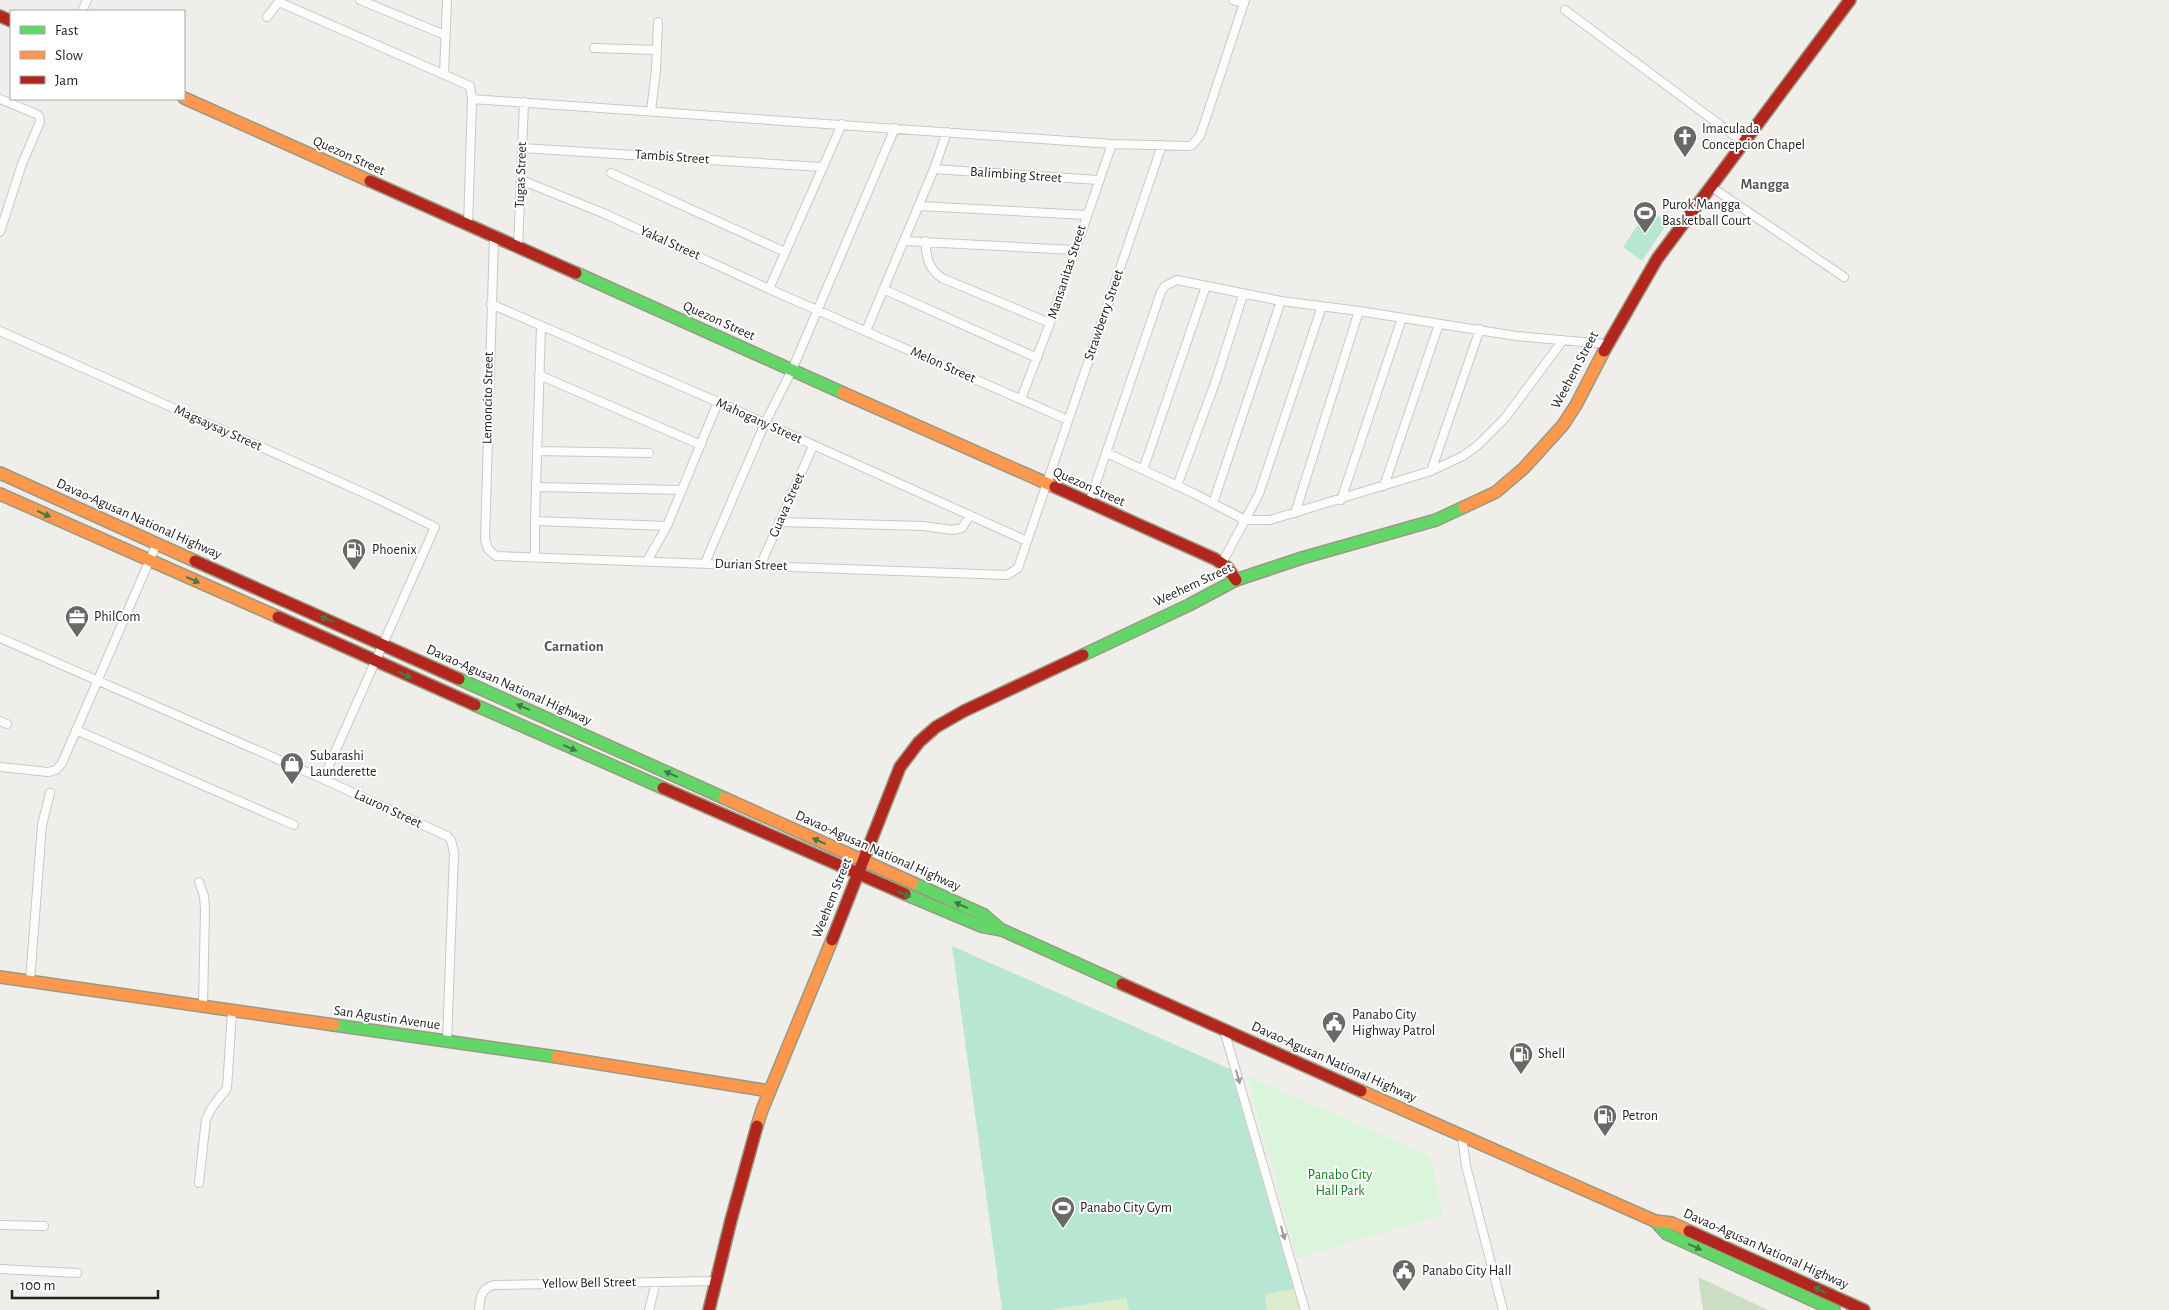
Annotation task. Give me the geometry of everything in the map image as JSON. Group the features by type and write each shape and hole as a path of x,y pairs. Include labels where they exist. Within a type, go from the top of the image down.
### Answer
{"main road":[{"name":"Weehem Street","path":"709,1310 755,1131 769,1091 859,875 900,767 919,742 936,727 964,711 1083,656 1236,580 1302,558 1436,520 1496,492 1524,468 1563,424 1576,405 1606,344 1657,259 1742,142 1850,0"},
{"name":"Quezon Street","path":"185,98 1222,563 1236,580"},
{"name":"Davao-Agusan National Highway","path":"0,472 984,915 1002,930"},
{"name":"Davao-Agusan National Highway","path":"0,494 859,875 981,926 1002,930 1462,1135 1538,1171 1655,1221 1672,1223 1864,1310"},
{"path":"337,644 346,628"},
{"path":"466,702 474,685"},
{"name":"San Agustin Avenue","path":"0,977 665,1073 769,1091"},
{"name":"Davao-Agusan National Highway","path":"1655,1221 1668,1234 1834,1310"}],"street":[{"path":"360,0 445,34"},
{"path":"444,74 447,0"},
{"path":"472,99 1112,144 1192,145 1200,136 1244,2 1233,0"},
{"path":"268,18 280,1 470,86 472,99 468,226"},
{"path":"1565,10 1742,142"},
{"path":"650,111 657,50 658,22"},
{"path":"594,48 657,50"},
{"path":"0,99 36,114 39,116 40,122 22,164 0,232"},
{"name":"Tugas Street","path":"518,248 524,102"},
{"path":"769,289 842,124"},
{"path":"705,563 765,423 792,370 895,128"},
{"path":"866,331 905,241 947,132"},
{"name":"Mansanitas Street","path":"1021,399 1050,323 1086,214 1112,144"},
{"name":"Strawberry Street","path":"1007,575 1013,573 1018,568 1162,145"},
{"name":"Tambis Street","path":"522,148 821,168"},
{"name":"Balimbing Street","path":"934,169 1098,180"},
{"path":"611,173 785,252"},
{"name":"Yakal Street","path":"521,180 604,213 817,309"},
{"path":"1710,186 1844,277"},
{"path":"919,206 1086,214"},
{"name":"Lemoncito Street","path":"494,237 485,538 488,549 496,556"},
{"path":"905,241 1074,250"},
{"path":"925,241 928,264 935,274 1050,323"},
{"path":"1089,503 1164,286 1177,280 1281,301 1480,329 1516,336 1606,344"},
{"path":"1143,470 1206,286"},
{"path":"883,289 1037,358"},
{"path":"1177,486 1216,380 1243,294"},
{"path":"1212,503 1281,301"},
{"name":"Mahogany Street","path":"491,304 718,402 1027,540"},
{"path":"1222,563 1259,494 1322,306"},
{"name":"Melon Street","path":"817,309 1068,420"},
{"path":"1295,513 1359,311"},
{"path":"1341,500 1402,318"},
{"path":"1384,486 1439,324"},
{"path":"536,557 534,521 541,326"},
{"path":"1431,471 1480,329"},
{"name":"Magsaysay Street","path":"0,331 371,496 435,527 382,644"},
{"path":"1107,453 1244,520 1270,520 1341,500 1431,471 1462,456 1477,446 1520,400 1563,340"},
{"path":"539,375 701,446"},
{"path":"647,561 667,526 718,402"},
{"name":"Guava Street","path":"761,564 813,446"},
{"path":"537,451 649,453"},
{"path":"536,487 682,490"},
{"path":"779,522 924,526 952,530 962,528 970,515"},
{"path":"534,521 667,526"},
{"path":"0,767 48,772 56,770 62,763 157,542"},
{"name":"Durian Street","path":"496,556 761,564 1007,575"},
{"name":"Lauron Street","path":"0,638 323,779 441,833 451,840 454,853 447,1042"},
{"path":"323,779 382,644"},
{"path":"76,730 294,825"},
{"path":"30,981 42,825 50,793"},
{"path":"199,882 204,896 205,910 203,1006"},
{"path":"199,1183 206,1119 227,1088 232,1011"},
{"path":"1224,1030 1305,1310"},
{"path":"1462,1135 1470,1180 1503,1310"},
{"path":"0,1225 44,1226"},
{"path":"0,1269 78,1273"},
{"name":"Yellow Bell Street","path":"479,1310 482,1293 487,1287 494,1285 716,1281"},
{"path":"649,1310 656,1282"}],"green space":[{"name":"Purok Mangga Basketball Court","path":"1648,210 1668,222 1642,261 1623,247"},
{"path":"952,946 1230,1069 1294,1289 1265,1294 1267,1310 1129,1310 1126,1298 1051,1310 1002,1310"},
{"name":"Panabo City Hall Park","path":"1247,1076 1430,1156 1443,1215 1297,1258"},
{"path":"1698,1277 1768,1310 1703,1310"},
{"path":"1294,1289 1300,1310 1267,1310 1264,1294"},
{"path":"1126,1298 1129,1310 1051,1310"}],"traffic: fast":[{"path":"576,273 843,393"},
{"path":"1083,655 1189,605 1236,580 1302,558 1436,520 1464,507"},
{"path":"459,679 724,798"},
{"path":"475,705 663,788"},
{"path":"913,883 984,915 999,928"},
{"path":"905,894 981,926 1002,930 1122,984"},
{"path":"334,1025 557,1057"},
{"path":"1655,1221 1667,1234 1834,1310"}],"traffic: slow":[{"path":"185,98 370,181"},
{"path":"1464,507 1496,492 1524,468 1563,425 1576,405 1604,351"},
{"path":"843,393 1055,487"},
{"path":"0,473 195,561"},
{"path":"0,494 278,617"},
{"path":"724,798 913,883"},
{"path":"757,1126 832,940"},
{"path":"0,977 334,1025"},
{"path":"557,1057 769,1091"},
{"path":"1361,1091 1655,1221 1672,1223 1689,1231"}],"traffic: jam":[{"path":"1604,351 1657,259 1850,0"},
{"path":"0,16 10,21"},
{"path":"370,181 576,273"},
{"path":"1055,487 1215,559 1227,567 1236,580"},
{"path":"195,561 459,679"},
{"path":"278,617 475,705"},
{"path":"832,940 900,767 919,742 936,727 964,711 1083,655"},
{"path":"663,788 905,894"},
{"path":"1122,984 1361,1091"},
{"path":"709,1310 757,1126"},
{"path":"1689,1231 1864,1310"}],"place":[{"name":"Imaculada Concepcion Chapel","path":"1685,158"},
{"name":"Purok Mangga Basketball Court","path":"1645,234"},
{"name":"Phoenix","path":"354,571"},
{"name":"PhilCom","path":"77,638"},
{"name":"Subarashi Launderette","path":"292,785"},
{"name":"Panabo City Highway Patrol","path":"1334,1044"},
{"name":"Shell","path":"1521,1075"},
{"name":"Petron","path":"1605,1137"},
{"name":"Panabo City Gym","path":"1063,1229"},
{"name":"Panabo City Hall","path":"1404,1292"}],"district":[{"name":"Mangga","path":"1765,184"},
{"name":"Carnation","path":"574,646"}]}
